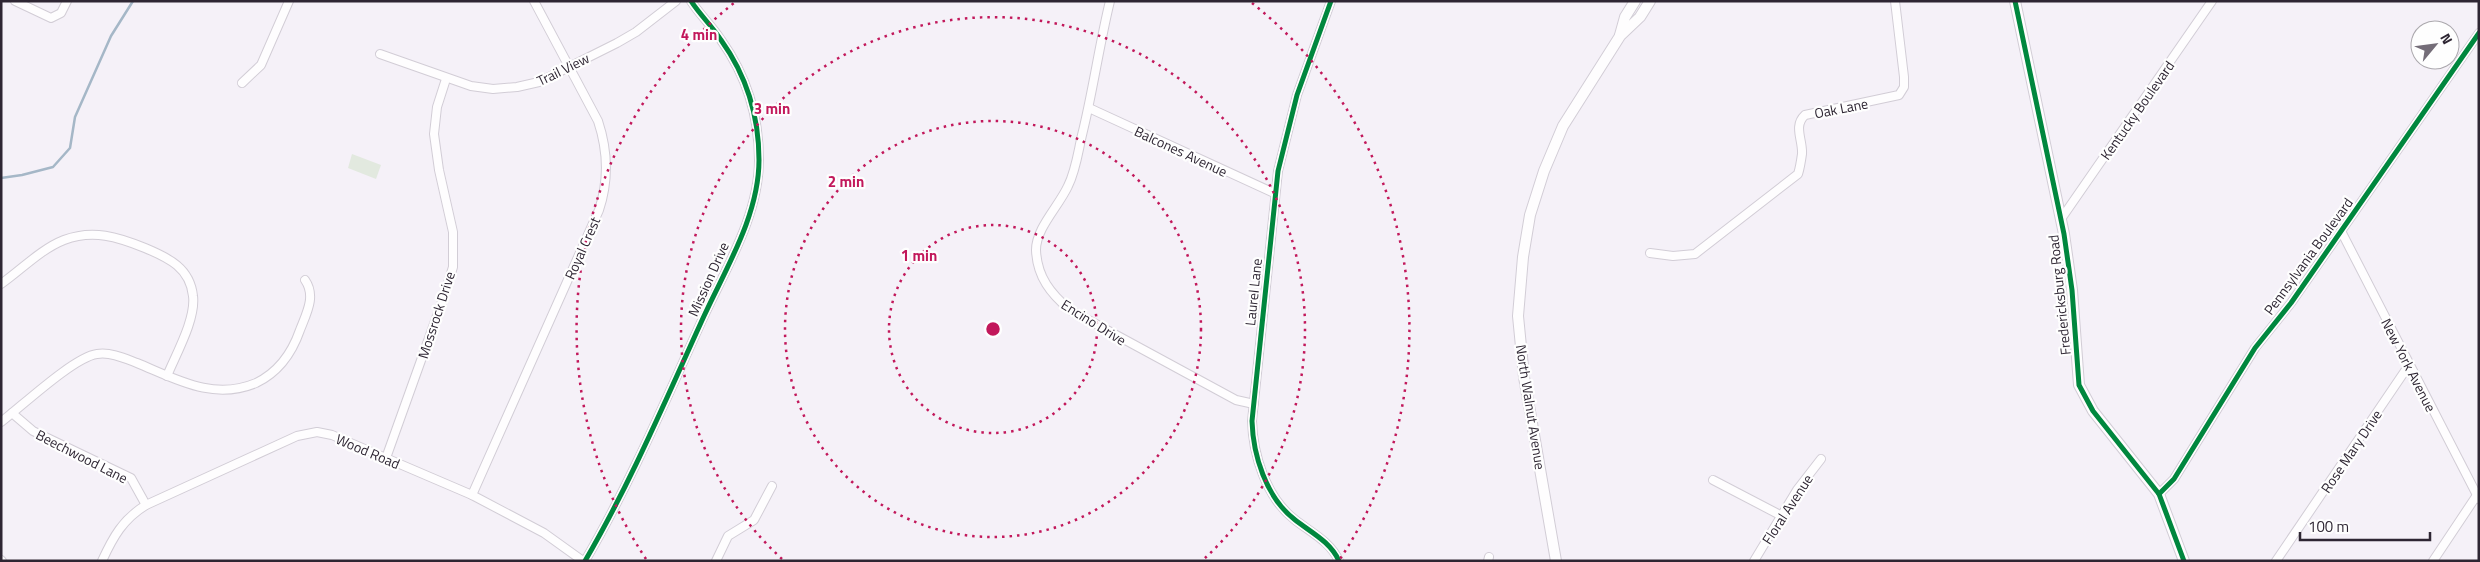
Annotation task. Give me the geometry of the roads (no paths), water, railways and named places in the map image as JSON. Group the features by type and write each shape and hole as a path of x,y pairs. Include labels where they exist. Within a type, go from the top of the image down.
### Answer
{"main road":[{"name":"North Walnut Avenue","path":"1620,36 1625,17 1634,1"},
{"name":"North Walnut Avenue","path":"1556,561 1524,377 1518,316 1523,256 1530,215 1556,141 1576,104 1620,36 1640,18 1650,1"},
{"name":"Fredericksburg Road","path":"2016,1 2061,219 2072,290 2077,376 2081,389 2093,411 2158,494 2184,561"}],"street":[{"path":"16,1 44,16 57,16 67,1"},
{"path":"242,83 261,66 289,1"},
{"name":"Royal Crest","path":"472,495 603,198 607,172 605,139 590,102 534,1"},
{"name":"Trail View","path":"380,54 446,79 477,88 504,89 538,82 636,32 676,1"},
{"name":"Mission Drive","path":"584,561 647,442 740,236 756,190 758,147 754,116 746,85 730,52 691,1"},
{"name":"Encino Drive","path":"1110,1 1089,108 1069,185 1039,236 1036,248 1043,280 1054,296 1070,310 1236,400 1254,404"},
{"name":"Laurel Lane","path":"1330,1 1294,104 1274,193 1252,421 1254,444 1272,494 1292,518 1329,545 1339,561"},
{"name":"Oak Lane","path":"1650,253 1673,256 1695,254 1798,174 1802,152 1799,126 1800,120 1805,116 1899,95 1904,87 1904,77 1895,1"},
{"name":"Kentucky Boulevard","path":"2061,219 2212,1"},
{"name":"Pennsylvania Boulevard","path":"2158,494 2170,484 2255,348 2291,303 2479,33"},
{"name":"Mossrock Drive","path":"386,458 444,300 452,267 453,232 438,164 434,134 436,114 446,79"},
{"name":"Balcones Avenue","path":"1089,108 1274,193"},
{"name":"New York Avenue","path":"2341,231 2478,497"},
{"path":"1,284 51,247 78,236 92,234 120,238 169,258 185,273 194,296 191,318 168,376"},
{"path":"1,422 74,365 95,354 122,357 189,385 213,391 246,387 273,374 290,353 311,298 311,288 305,280"},
{"name":"Rose Mary Drive","path":"2276,561 2409,365"},
{"name":"Beechwood Lane","path":"12,413 33,431 131,478 146,505"},
{"name":"Wood Road","path":"102,561 120,526 126,519 146,505 304,434 317,432 332,435 472,495 544,533 584,561"},
{"name":"Floral Avenue","path":"1754,561 1797,490 1821,459"},
{"path":"1713,480 1782,516"},
{"path":"716,561 728,536 754,520 772,486"},
{"path":"2433,561 2478,497"}],"waterway":[{"path":"1,178 53,167 70,148 75,117 111,36 133,1"}]}
